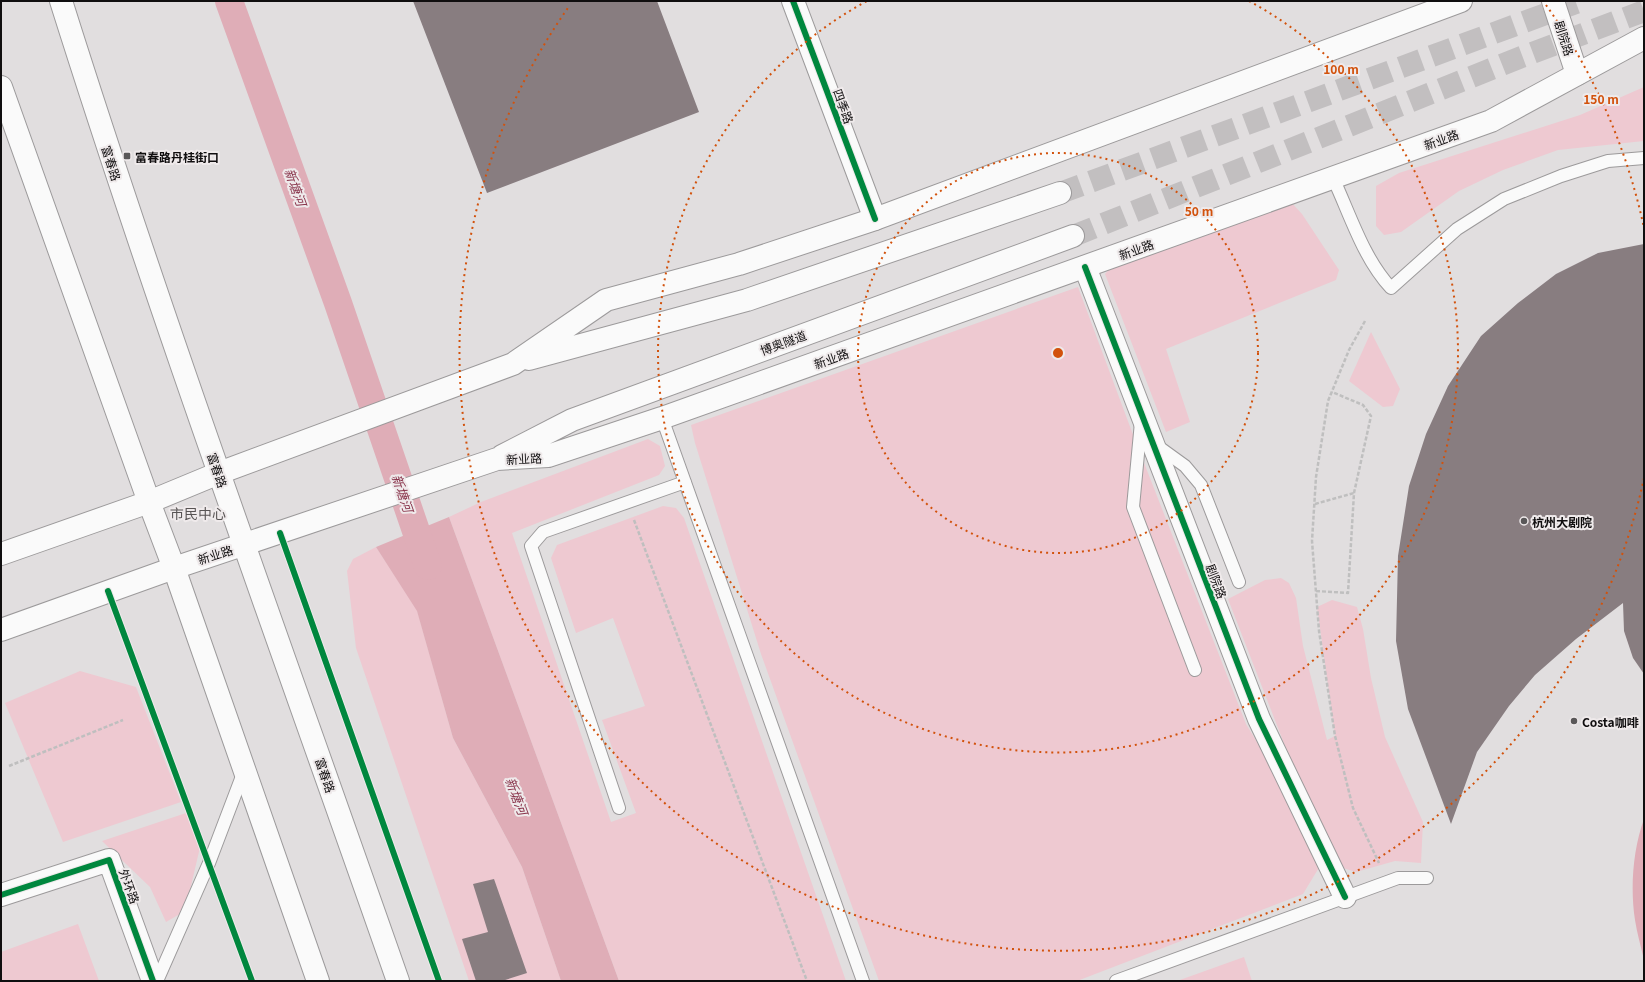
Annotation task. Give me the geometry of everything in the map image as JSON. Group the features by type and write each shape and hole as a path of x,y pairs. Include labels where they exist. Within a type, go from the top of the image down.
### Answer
{"main road":[{"name":"富春路","path":"61,1 111,159 219,473 398,981"},
{"name":"四季路","path":"793,1 875,219"},
{"path":"513,364 606,300 739,264 875,219 1461,1"},
{"name":"剧院路","path":"1554,1 1577,74"},
{"name":"新业路","path":"1,630 174,568 346,511 450,474 497,459 548,456 662,418 1492,121 1644,38"},
{"path":"1,87 174,568 318,981"},
{"path":"1,554 149,502 219,473 513,364 747,300 1060,193"},
{"name":"博奥隧道","path":"497,459 572,420 1073,236"},
{"name":"剧院路","path":"1085,267 1151,442 1259,719 1345,897"},
{"name":"外环路","path":"1,895 109,860 153,981"}],"lane":[{"path":"1333,178 1376,269 1391,288 1457,229 1504,199 1561,176 1608,161 1644,158"},
{"path":"1142,415 1133,507 1194,670"},
{"path":"662,418 863,981"},
{"path":"1151,442 1186,466 1201,485 1239,582"},
{"path":"619,808 531,546 543,532 685,482"},
{"path":"157,981 209,863 244,770"},
{"path":"1116,981 1398,878 1427,878"}],"path":[{"path":"1365,321 1349,350 1328,401 1316,477 1312,541 1319,631 1335,736 1353,808 1388,882"},
{"path":"1316,591 1348,593 1354,493 1371,416 1363,405 1332,392"},
{"path":"1314,504 1354,493"},
{"path":"628,502 807,981"},
{"path":"9,766 123,720"}],"shaded area":[{"path":"1644,87 1644,141 1558,150 1503,170 1459,191 1401,232 1384,235 1376,226 1376,186 1399,173 1580,115"},
{"path":"1289,200 1302,214 1339,270 1336,280 1166,349 1190,422 1166,432 1105,274 1115,263"},
{"path":"1078,287 1132,432 1246,724 1326,856 1303,894 1077,981 879,981 761,654 695,443 691,425"},
{"path":"1371,332 1400,389 1393,406 1383,407 1349,381"},
{"path":"648,439 660,446 665,466 659,475 512,533 611,822 636,813 602,720 645,706 613,618 576,633 551,558 557,545 663,506 676,508 684,518 846,981 619,981 449,517 481,502"},
{"path":"376,547 417,610 453,738 522,867 561,981 469,981 356,648 347,571 353,559"},
{"path":"1281,578 1289,583 1296,598 1303,646 1327,740 1335,736 1317,607 1332,600 1357,607 1363,629 1371,678 1385,737 1423,822 1421,863 1395,861 1356,872 1343,868 1285,746 1228,599 1265,580"},
{"path":"80,671 136,687 181,802 63,842 5,703"},
{"path":"186,813 202,839 185,911 166,922 150,887 102,841"},
{"path":"78,924 99,981 1,981 1,952"},
{"path":"1244,957 1252,981 1177,981"}],"water":[{"path":"449,517 619,981 561,981 522,867 453,738 417,611 376,547"},
{"path":"1644,819 1644,960 1635,920 1633,882 1637,843"}],"building":[{"path":"413,1 657,1 699,112 487,193"},
{"name":"杭州大剧院","path":"1644,244 1644,674 1633,658 1624,631 1623,603 1576,639 1535,675 1509,706 1477,752 1451,824 1408,709 1396,641 1398,556 1409,486 1426,434 1448,386 1481,336 1518,303 1556,274 1598,253"},
{"path":"494,879 527,973 502,981 476,981 462,939 488,932 473,884"}],"waterway":[{"name":"新塘河","path":"229,1 338,303 428,566"}],"tunnel":[{"path":"1060,193 1581,1"},
{"path":"1073,236 1519,58 1644,11"}],"cycle path":[{"path":"793,1 875,219"},
{"path":"1085,267 1259,719 1345,897"},
{"path":"280,533 439,981"},
{"path":"108,591 252,981"},
{"path":"1,895 109,860 153,981"}],"place":[{"name":"富春路丹桂街口","path":"127,156"},
{"name":"杭州大剧院","path":"1524,521"},
{"name":"Costa咖啡","path":"1574,721"}],"district":[{"name":"市民中心","path":"198,513"}]}
